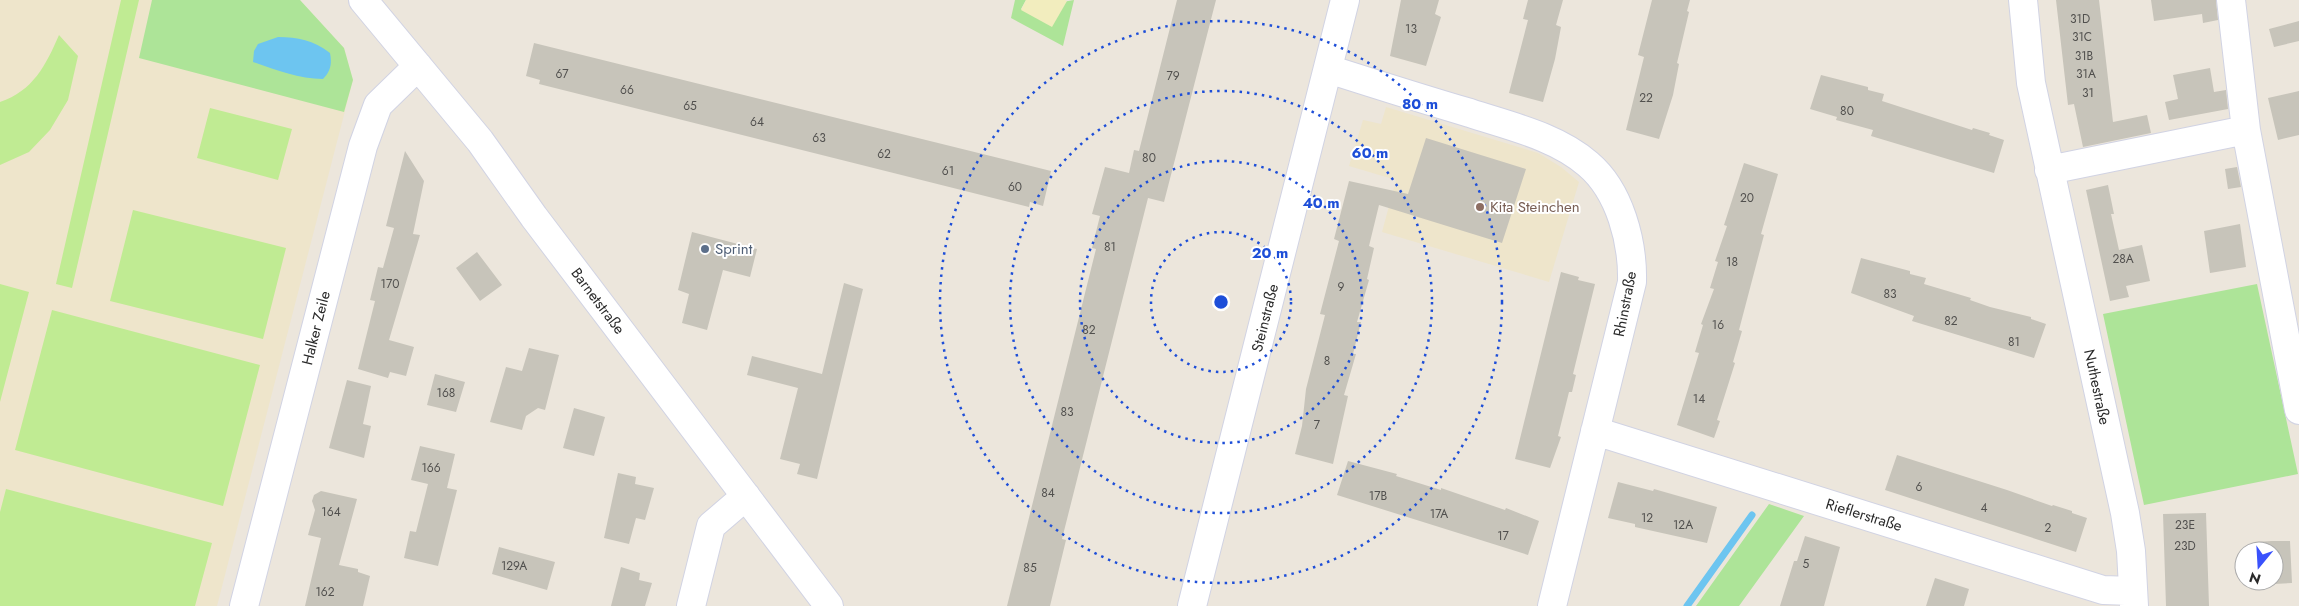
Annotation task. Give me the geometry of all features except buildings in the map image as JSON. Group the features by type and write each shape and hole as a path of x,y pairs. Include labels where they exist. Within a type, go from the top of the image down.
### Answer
{"street":[{"name":"Barnetstraße","path":"363,0 480,141 534,217 829,606"},
{"name":"Steinstraße","path":"1192,606 1345,0"},
{"name":"Nuthestraße","path":"2023,0 2031,83 2125,513 2131,551 2134,599"},
{"path":"2231,0 2246,130 2299,410"},
{"name":"Halker Zeile","path":"244,606 363,146 378,106 418,66"},
{"name":"Rhinstraße","path":"1328,69 1550,140 1589,164 1609,190 1621,216 1632,258 1632,282 1552,606"},
{"path":"2050,170 2246,130"},
{"name":"Rieflerstraße","path":"1595,432 2134,599"},
{"path":"691,606 711,526 746,496"}],"shaded area":[{"path":"0,0 300,0 344,48 353,80 217,606 0,606"},
{"name":"Kita Steinchen","path":"1386,107 1538,153 1561,167 1579,182 1549,282 1382,232 1396,180 1349,166 1363,120 1381,124"}],"green space":[{"path":"121,0 139,0 72,288 56,284"},
{"path":"152,0 300,0 344,48 353,80 344,112 139,58"},
{"path":"1015,0 1026,0 1021,9 1074,0 1063,46 1011,18"},
{"path":"59,35 78,56 68,100 50,130 29,152 0,165 0,102 30,84 49,57"},
{"path":"210,108 292,129 278,180 197,158"},
{"path":"133,210 286,248 263,339 110,301"},
{"path":"0,284 29,292 0,402"},
{"path":"2257,284 2298,474 2144,505 2103,314"},
{"path":"52,310 260,365 223,506 15,450"},
{"path":"6,489 212,543 195,606 0,606 0,512"},
{"path":"1769,504 1804,516 1739,606 1696,606"}],"sand":[{"path":"1026,0 1067,1 1052,27 1021,10"}],"water":[{"path":"278,37 305,40 318,45 330,53 330,67 326,76 323,79 288,74 253,62 254,51 258,44"}],"waterway":[{"path":"1687,606 1752,515"}],"place":[{"name":"Kita Steinchen","path":"1480,207"},
{"name":"Sprint","path":"705,249"}]}
